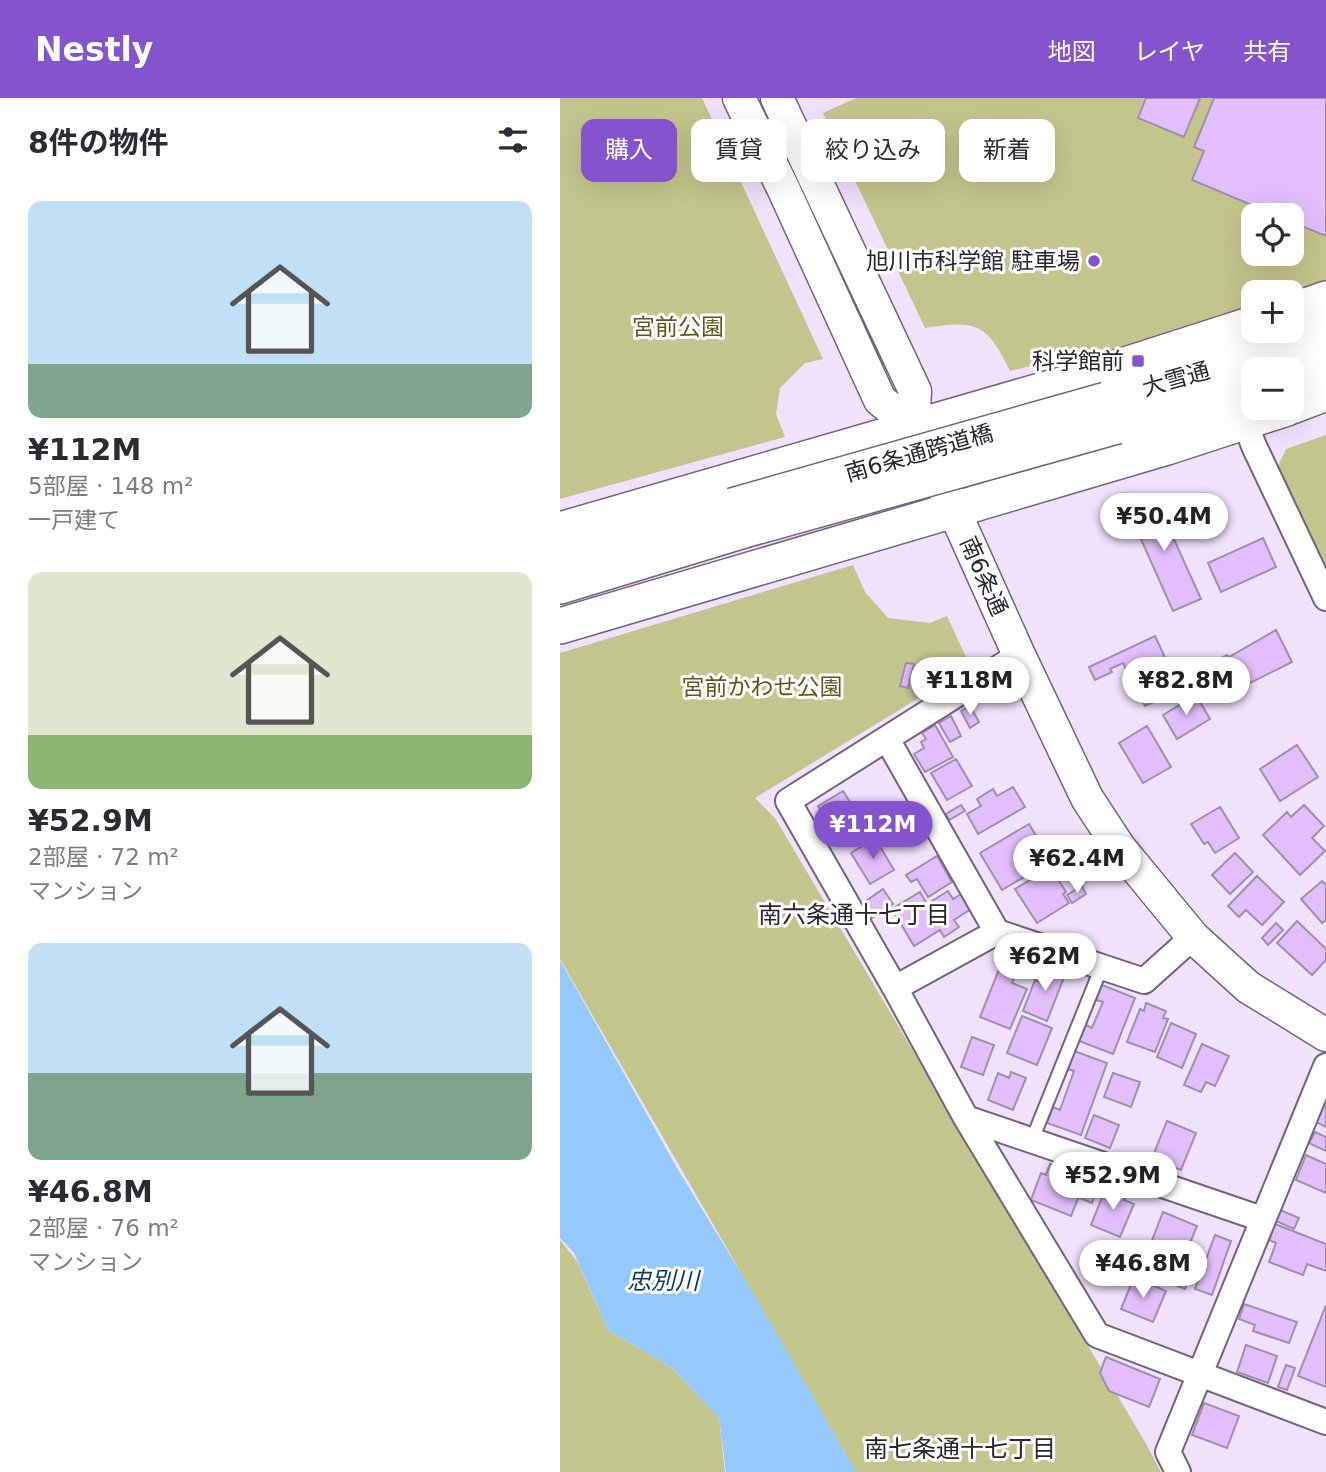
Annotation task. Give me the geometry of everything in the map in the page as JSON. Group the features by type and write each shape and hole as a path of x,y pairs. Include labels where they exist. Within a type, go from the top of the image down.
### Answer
{"main road":[{"path":"1304,307 1326,299"},
{"path":"560,530 965,413 1103,401 1241,330"},
{"name":"大雪通","path":"1103,401 1326,335"},
{"path":"1304,371 1326,365"},
{"name":"大雪通","path":"1103,401 1241,387"},
{"path":"1103,401 1073,391 1072,405 1085,446 1097,455 1118,462"},
{"path":"1304,401 1326,393"},
{"name":"南6条通跨道橋","path":"628,551 1103,401"},
{"path":"560,626 1253,420"},
{"path":"560,557 628,551"},
{"path":"560,586 628,551"}],"street":[{"name":"南6条通","path":"739,98 880,400 913,426 1087,798 1119,847 1193,937 1248,987 1326,1035"},
{"name":"南6条通","path":"777,98 915,391 913,426"},
{"path":"1245,423 1326,598"},
{"path":"1019,655 788,801 966,1118 1097,1335 1326,1422"},
{"path":"887,739 997,932 1144,981 1193,937"},
{"path":"895,988 997,932"},
{"path":"1178,1472 1168,1452 1326,1066"},
{"path":"966,1118 1262,1219"}],"lane":[{"path":"1032,1140 1102,966"}],"green space":[{"name":"宮前公園","path":"560,98 702,98 712,119 691,119 691,182 741,182 823,359 805,363 780,388 776,414 785,437 560,499"},
{"path":"856,98 1326,98 1326,284 1304,292 1304,280 1241,280 1241,314 1053,370 1048,362 1010,371 994,343 978,328 957,325 925,328 856,182 945,182 945,119 826,119 823,113"},
{"path":"1326,435 1326,565 1277,468 1286,449"},
{"name":"宮前かわせ公園","path":"853,565 865,592 888,618 930,623 947,616 966,657 963,671 755,798 775,818 1161,1472 856,1472 560,959 560,653"},
{"path":"560,1240 577,1261 608,1330 672,1368 719,1418 725,1472 560,1472"}],"water":[{"name":"忠別川","path":"560,960 677,1168 758,1301 856,1472 726,1472 719,1418 672,1368 608,1330 574,1253 560,1238"}],"building":[{"path":"1146,98 1200,98 1184,137 1138,118"},
{"path":"1214,98 1326,98 1326,236 1304,227 1304,203 1247,203 1192,180 1204,151 1194,147"},
{"path":"1154,495 1201,599 1173,611 1127,508"},
{"path":"1263,538 1276,567 1221,592 1208,563"},
{"path":"1276,630 1292,662 1214,701 1200,673 1206,670 1205,666 1227,655 1229,657"},
{"path":"1155,636 1180,690 1145,706 1140,696 1152,690 1144,673 1131,679 1123,663 1095,680 1089,667"},
{"path":"906,663 914,664 908,688 900,686"},
{"path":"1196,695 1210,719 1177,739 1163,715"},
{"path":"970,706 979,722 970,728 961,711"},
{"path":"951,716 961,736 950,742 939,723"},
{"path":"935,725 953,757 925,772 914,754 924,748 921,742 926,739 922,733"},
{"path":"1147,726 1171,767 1143,783 1119,743"},
{"path":"1297,745 1318,777 1280,801 1260,769"},
{"path":"956,759 972,786 947,800 931,773"},
{"path":"1013,787 1025,807 978,834 967,814 981,806 977,799 993,789 997,796"},
{"path":"843,791 867,829 842,844 818,806"},
{"path":"961,805 965,811 949,820 946,814"},
{"path":"1304,805 1324,826 1312,838 1325,851 1300,875 1263,835 1287,812 1291,817"},
{"path":"1220,807 1239,838 1215,853 1208,842 1204,844 1191,824"},
{"path":"915,816 921,824 902,835 897,826"},
{"path":"1029,824 1051,861 1002,890 980,853"},
{"path":"875,838 894,870 870,884 851,853"},
{"path":"1235,853 1253,872 1230,894 1212,875"},
{"path":"937,856 952,882 928,897 917,879 911,882 906,875"},
{"path":"1045,871 1051,879 1056,876 1069,903 1037,923 1015,889"},
{"path":"1257,876 1284,902 1262,925 1246,910 1239,917 1228,906"},
{"path":"1322,881 1326,885 1326,920 1322,923 1301,899"},
{"path":"1082,886 1086,894 1072,903 1067,895"},
{"path":"883,889 893,904 872,918 862,904"},
{"path":"948,891 953,899 961,894 971,909 954,920 959,927 944,937 940,930 914,946 892,909 920,892 927,904"},
{"path":"1297,921 1326,949 1326,960 1312,975 1277,943"},
{"path":"1276,923 1283,930 1268,945 1262,938"},
{"path":"1048,964 1066,972 1047,1021 1023,1011 1035,980 1041,982"},
{"path":"1000,967 1016,973 1012,983 1027,989 1010,1029 980,1017"},
{"path":"1102,985 1135,998 1113,1054 1079,1041 1086,1025 1092,1028 1103,1002 1096,1000"},
{"path":"1146,1003 1166,1011 1163,1018 1168,1019 1155,1052 1127,1042 1140,1009 1144,1011"},
{"path":"1022,1016 1052,1028 1037,1065 1007,1053"},
{"path":"1171,1023 1196,1034 1182,1068 1157,1057"},
{"path":"972,1037 994,1045 983,1075 961,1067"},
{"path":"1202,1044 1229,1056 1215,1086 1206,1082 1201,1092 1184,1085"},
{"path":"1074,1051 1107,1063 1081,1135 1047,1123 1053,1107 1060,1110 1074,1071 1068,1069"},
{"path":"1011,1072 1026,1078 1013,1110 988,1100 998,1073 1009,1078"},
{"path":"1113,1073 1140,1082 1131,1107 1104,1097"},
{"path":"1326,1100 1326,1127 1316,1122"},
{"path":"1094,1115 1119,1125 1110,1148 1085,1138"},
{"path":"1167,1121 1196,1133 1181,1170 1173,1167 1169,1177 1148,1168"},
{"path":"1315,1132 1326,1137 1326,1151 1309,1143"},
{"path":"1306,1155 1326,1164 1326,1193 1296,1180"},
{"path":"1050,1164 1073,1173 1068,1184 1082,1189 1071,1216 1031,1200 1041,1173 1046,1175"},
{"path":"1089,1174 1101,1179 1092,1203 1080,1198"},
{"path":"1107,1185 1127,1194 1124,1200 1134,1204 1120,1237 1091,1225"},
{"path":"1280,1210 1299,1218 1294,1229 1276,1221"},
{"path":"1163,1212 1197,1226 1182,1262 1189,1265 1185,1274 1191,1276 1185,1289 1140,1271"},
{"path":"1275,1224 1326,1244 1326,1271 1307,1264 1303,1275 1269,1262 1276,1243 1269,1240"},
{"path":"1215,1235 1231,1241 1212,1295 1195,1289"},
{"path":"1134,1277 1166,1291 1153,1322 1121,1309"},
{"path":"1244,1304 1297,1322 1289,1343 1253,1331 1255,1325 1239,1319"},
{"path":"1326,1305 1326,1387 1298,1376"},
{"path":"1246,1345 1277,1356 1268,1383 1237,1372"},
{"path":"1106,1357 1160,1379 1149,1407 1109,1391 1100,1373"},
{"path":"1286,1365 1295,1368 1287,1390 1278,1387"},
{"path":"1204,1403 1239,1416 1227,1448 1192,1435"}],"place":[{"name":"旭川市科学館 駐車場","path":"1094,261"},
{"name":"科学館前","path":"1138,361"}],"district":[{"name":"南六条通十七丁目","path":"854,915"},
{"name":"南七条通十七丁目","path":"960,1449"}]}
